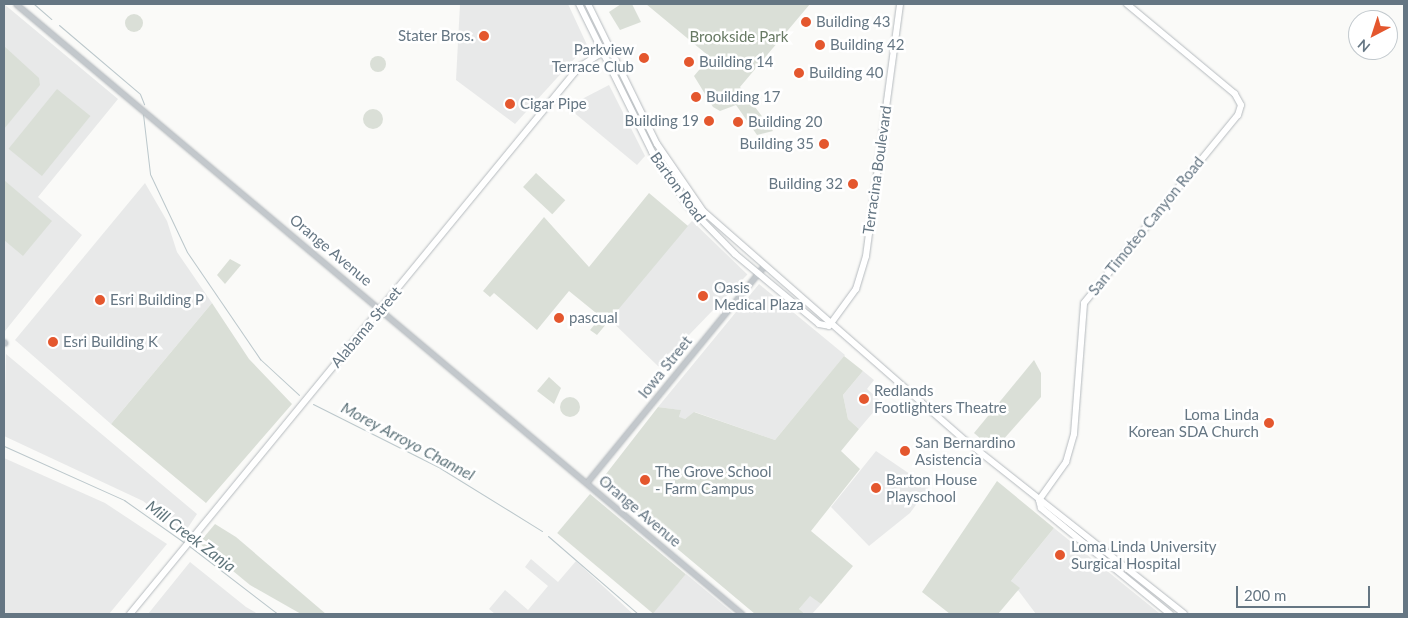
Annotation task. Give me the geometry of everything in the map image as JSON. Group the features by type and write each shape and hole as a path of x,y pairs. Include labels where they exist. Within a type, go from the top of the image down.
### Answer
{"main road":[{"name":"Barton Road","path":"579,4 652,152 689,207 758,273 819,324 829,326"},
{"name":"Barton Road","path":"588,4 657,144 696,202 763,267 829,326 1039,500 1047,502 1179,613"},
{"name":"Terracina Boulevard","path":"829,326 856,289 866,256 900,4"},
{"name":"San Timoteo Canyon Road","path":"1039,500 1066,462 1074,434 1084,303 1238,115 1241,105 1235,94 1127,4"},
{"name":"Alabama Street","path":"130,614 579,67 609,48"},
{"path":"689,207 696,202"},
{"name":"Barton Road","path":"1039,500 1041,508 1170,614"}],"street":[{"name":"Orange Avenue","path":"16,4 742,614"},
{"name":"Iowa Street","path":"587,482 763,267"}],"shaded area":[{"path":"4,4 118,99 38,197 82,235 5,331"},
{"path":"460,4 568,4 587,45 515,124 456,80"},
{"path":"609,85 645,156 637,165 572,111 582,99"},
{"path":"145,183 167,221 177,252 212,303 111,424 15,340"},
{"path":"692,221 747,274 658,367 603,313"},
{"path":"759,284 845,355 775,440 695,412 685,419 679,418 680,410 658,407"},
{"path":"6,354 197,514 185,532 143,501 4,436"},
{"path":"863,371 874,380 867,389 882,402 859,429 848,419 843,395"},
{"path":"876,451 929,487 910,513 869,546 831,507"},
{"path":"4,458 105,503 167,544 109,614 4,614"},
{"name":"Loma Linda University Surgical Hospital","path":"1054,528 1159,614 1036,614 1011,581"},
{"path":"531,559 558,582 576,561 633,614 495,614 489,609 505,590 528,610 548,586 525,567"},
{"path":"190,562 246,607 258,614 148,614"},
{"path":"686,574 734,614 651,614"},
{"path":"810,595 821,604 812,614 805,614 799,609"}],"green space":[{"path":"621,4 632,4 641,22 620,30 609,12"},
{"name":"Brookside Park","path":"646,4 810,4 740,87 773,131 757,135 736,105 720,111 713,107 694,76 710,57"},
{"path":"134,14 140,17 143,23 140,29 134,32 128,29 125,23 128,17"},
{"path":"4,46 39,78 40,85 4,129"},
{"path":"375,56 381,56 386,61 384,70 375,72 370,67 370,61"},
{"path":"57,89 90,116 42,176 9,149"},
{"path":"373,109 380,112 383,119 380,126 373,129 366,126 363,119 366,112"},
{"path":"536,173 565,200 552,214 523,187"},
{"path":"4,180 52,221 23,256 4,240"},
{"path":"649,193 688,226 597,335 590,330 601,317 569,291 537,330 494,293 490,297 483,291 544,217 589,267"},
{"path":"230,259 241,265 225,284 217,275"},
{"path":"212,303 249,359 292,404 206,503 111,424"},
{"path":"844,356 863,371 843,395 848,419 859,429 841,451 860,469 811,531 853,566 821,604 810,596 799,609 805,614 755,614 599,483 658,407 681,410 679,417 685,419 694,412 775,440"},
{"path":"1034,360 1041,373 1041,397 994,450 974,433"},
{"path":"549,377 561,388 554,404 537,391"},
{"path":"570,397 577,400 580,407 577,414 570,417 563,414 560,407 563,400"},
{"path":"997,481 1054,528 1011,581 1020,588 998,614 950,614 922,592"},
{"path":"590,494 686,574 653,613 557,533"},
{"path":"215,524 236,537 326,614 301,614 250,585 199,543"}],"waterway":[{"name":"Morey Arroyo Channel","path":"34,4 51,19"},
{"name":"Morey Arroyo Channel","path":"59,25 140,94 144,104"},
{"name":"Morey Arroyo Channel","path":"143,114 150,174 187,252 260,359 299,395"},
{"name":"Morey Arroyo Channel","path":"313,404 440,468 542,531"},
{"name":"Mill Creek Zanja","path":"4,446 124,500 185,543"},
{"name":"Morey Arroyo Channel","path":"548,536 638,614"},
{"name":"Mill Creek Zanja","path":"188,545 278,614"}],"place":[{"name":"Building 43","path":"806,22"},
{"name":"Stater Bros.","path":"484,36"},
{"name":"Building 42","path":"820,45"},
{"name":"Parkview Terrace Club","path":"644,58"},
{"name":"Building 14","path":"689,62"},
{"name":"Building 40","path":"799,73"},
{"name":"Building 17","path":"696,97"},
{"name":"Cigar Pipe","path":"510,104"},
{"name":"Building 19","path":"709,121"},
{"name":"Building 20","path":"738,122"},
{"name":"Building 35","path":"824,144"},
{"name":"Building 32","path":"853,184"},
{"name":"Oasis Medical Plaza","path":"703,296"},
{"name":"Esri Building P","path":"100,300"},
{"name":"pascual","path":"559,318"},
{"name":"Esri Building K","path":"53,342"},
{"name":"Redlands Footlighters Theatre","path":"864,399"},
{"name":"Loma Linda Korean SDA Church","path":"1269,423"},
{"name":"San Bernardino Asistencia","path":"905,451"},
{"name":"The Grove School - Farm Campus","path":"645,480"},
{"name":"Barton House Playschool","path":"876,488"},
{"name":"Loma Linda University Surgical Hospital","path":"1060,555"}]}
